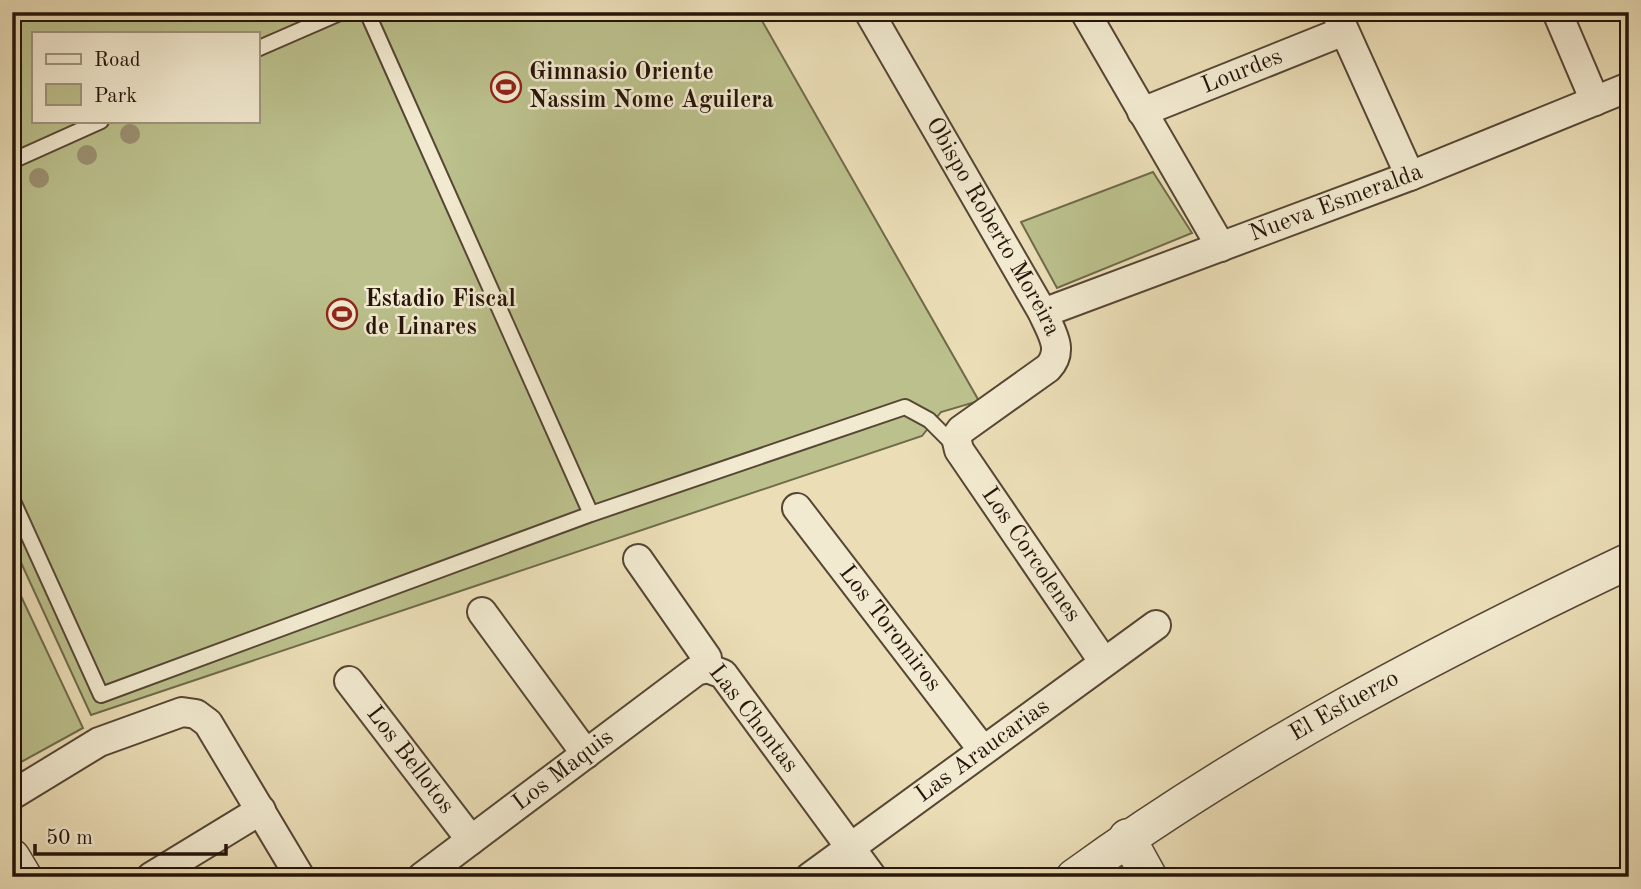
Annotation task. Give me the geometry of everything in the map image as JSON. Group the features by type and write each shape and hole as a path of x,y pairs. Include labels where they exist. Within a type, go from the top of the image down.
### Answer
{"street":[{"name":"Obispo Roberto Moreira","path":"869,12 1043,313 1058,349 1056,359 961,430 956,437 959,450"},
{"path":"1085,12 1221,247"},
{"path":"1557,12 1595,100"},
{"path":"1340,22 1410,176"},
{"name":"Lourdes","path":"1142,112 1340,22"},
{"name":"Nueva Esmeralda","path":"1043,313 1410,176 1629,87"},
{"name":"Los Corcolenes","path":"959,450 1103,661"},
{"name":"Los Toromiros","path":"797,508 982,748"},
{"name":"Las Chontas","path":"638,559 707,658 707,668 723,674 872,877"},
{"name":"El Esfuerzo","path":"1073,877 1127,837 1212,783 1466,640 1629,561"},
{"path":"482,612 586,754"},
{"name":"Las Araucarias","path":"810,877 982,748 1156,625"},
{"name":"Los Maquis","path":"422,877 696,671 707,668"},
{"name":"Los Bellotos","path":"349,681 471,839"},
{"path":"12,795 99,742 182,712 196,714 208,723 300,877"},
{"path":"151,877 261,810"},
{"path":"1127,837 1149,877"},
{"path":"12,857 23,877"}],"lane":[{"path":"259,48 342,12"},
{"path":"367,12 591,514"},
{"path":"12,161 99,122"},
{"path":"12,499 101,695 591,514 905,407 929,420 959,450"}],"green space":[{"path":"12,12 757,12 979,401 941,412 922,436 91,715 12,543"},
{"path":"1153,172 1192,233 1057,288 1021,222"},
{"path":"12,577 83,728 12,767"}],"place":[{"name":"Gimnasio Oriente Nassim Nome Aguilera","path":"506,87"},
{"name":"Estadio Fiscal de Linares","path":"342,314"}]}
